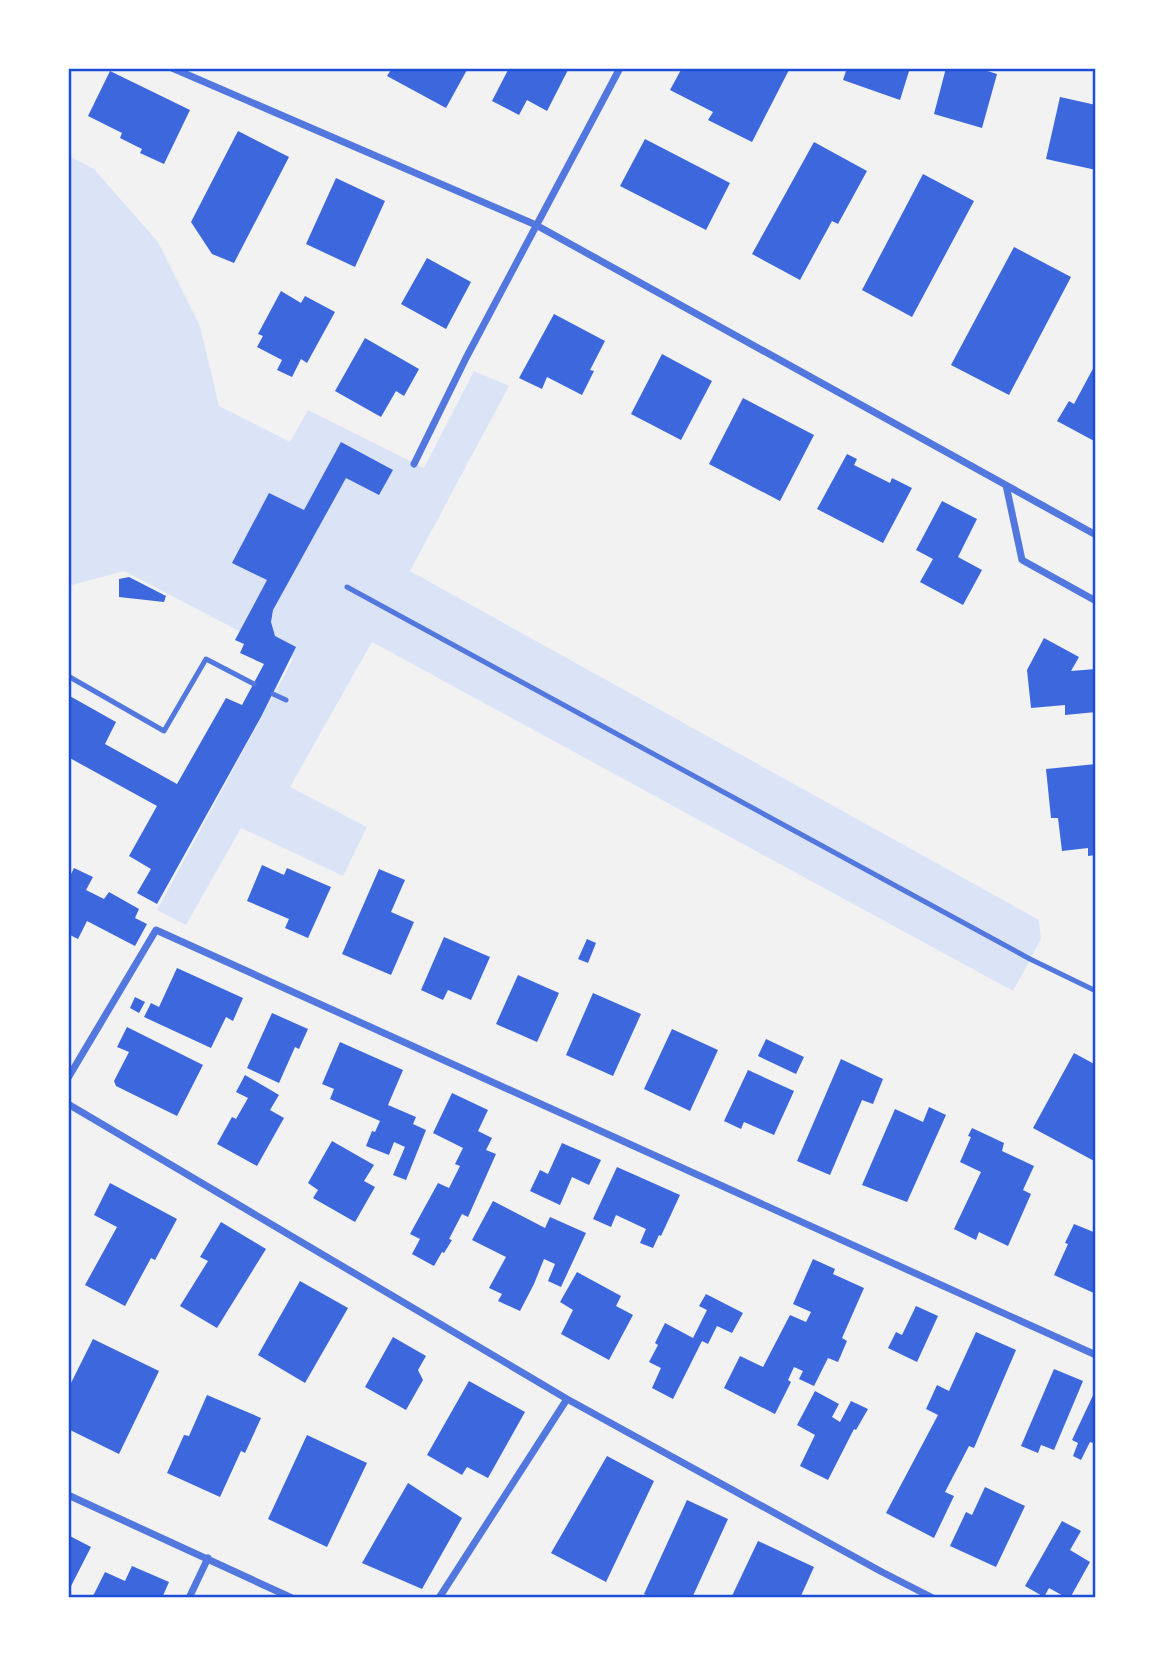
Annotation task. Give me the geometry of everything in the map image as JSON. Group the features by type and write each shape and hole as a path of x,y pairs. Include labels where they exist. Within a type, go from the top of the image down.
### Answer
{"street":[{"path":"172,68 536,225 1096,535"},
{"path":"414,464 466,358 620,68"},
{"path":"1006,485 1022,560 1096,601"},
{"path":"68,1077 156,930 1096,1355"},
{"path":"68,1104 568,1399 933,1598"},
{"path":"439,1598 568,1399"},
{"path":"68,1495 292,1598"},
{"path":"189,1598 208,1558"}],"lane":[{"path":"347,587 1030,959 1096,991"},
{"path":"68,676 164,731 206,659 254,684"},
{"path":"273,694 286,700"}],"shaded area":[{"path":"68,155 94,169 158,242 200,326 219,406 290,442 308,410 424,468 474,371 509,386 410,571 1039,920 1041,939 1013,991 372,642 290,787 367,827 343,876 241,828 186,925 157,910 293,659 124,571 68,586"}],"building":[{"path":"392,68 468,68 446,108 387,76"},
{"path":"509,68 569,68 547,111 527,100 519,115 492,101"},
{"path":"682,68 790,68 752,142 708,120 713,112 670,90"},
{"path":"847,68 910,68 900,100 843,80"},
{"path":"946,68 978,68 997,74 982,128 934,114"},
{"path":"110,71 190,110 164,164 140,153 142,149 120,138 122,133 88,116"},
{"path":"1060,97 1096,105 1096,170 1046,159"},
{"path":"238,131 289,157 234,263 212,254 191,222"},
{"path":"645,139 730,183 706,230 620,186"},
{"path":"814,142 867,171 838,224 832,221 800,280 752,254"},
{"path":"923,174 974,201 912,317 862,290"},
{"path":"336,178 385,201 355,267 306,244"},
{"path":"1014,247 1071,277 1009,395 951,365"},
{"path":"427,258 471,282 446,329 401,304"},
{"path":"281,291 301,303 305,296 335,312 307,363 301,359 292,377 277,370 282,360 257,347 263,336 258,334"},
{"path":"554,314 605,341 590,370 594,371 582,395 547,377 542,389 519,378"},
{"path":"365,338 419,369 404,396 396,391 381,417 335,391"},
{"path":"662,354 712,381 681,440 631,414"},
{"path":"1096,363 1096,442 1057,421 1069,401 1074,404"},
{"path":"743,398 814,435 780,501 709,464"},
{"path":"341,442 393,470 379,495 346,478 273,610 271,622 275,636 296,647 261,717 157,904 137,893 151,869 129,856 157,806 68,757 68,695 116,722 105,744 177,784 226,698 242,705 264,664 240,653 244,644 235,640 267,580 232,563 269,493 304,510"},
{"path":"847,454 857,459 854,465 890,483 892,478 912,488 883,543 817,509"},
{"path":"942,501 977,519 958,557 982,570 963,605 920,582 933,559 916,550"},
{"path":"129,577 166,596 164,602 119,597 119,579"},
{"path":"1044,638 1079,657 1071,671 1096,669 1096,712 1065,715 1065,705 1031,708 1027,670"},
{"path":"1096,764 1096,855 1088,856 1088,848 1062,851 1058,818 1051,818 1046,769"},
{"path":"262,865 284,875 287,868 331,887 308,938 285,928 289,919 247,901"},
{"path":"74,868 93,877 86,890 104,899 109,892 139,909 135,918 147,924 135,946 87,921 78,939 68,934 68,880"},
{"path":"379,869 405,880 391,912 414,922 391,975 342,954"},
{"path":"444,937 490,957 471,1000 448,990 443,1000 421,990"},
{"path":"587,939 596,943 588,963 578,959"},
{"path":"177,968 243,998 233,1021 226,1017 211,1048 144,1017 151,1003 159,1007"},
{"path":"518,975 559,993 537,1042 496,1024"},
{"path":"593,993 641,1014 613,1076 566,1055"},
{"path":"135,997 145,1002 139,1013 130,1008"},
{"path":"272,1013 308,1029 299,1049 295,1047 279,1083 247,1068"},
{"path":"127,1027 203,1065 177,1116 116,1086 114,1081 129,1052 117,1047"},
{"path":"672,1029 718,1050 690,1111 644,1089"},
{"path":"766,1039 804,1057 796,1074 758,1056"},
{"path":"340,1042 403,1070 388,1105 416,1117 413,1124 426,1130 406,1180 393,1175 405,1147 394,1142 389,1155 366,1146 380,1121 330,1099 334,1089 322,1084"},
{"path":"1074,1053 1096,1065 1096,1162 1033,1128"},
{"path":"841,1059 883,1079 873,1104 862,1100 830,1175 797,1161"},
{"path":"748,1070 794,1091 774,1135 744,1122 741,1129 724,1121"},
{"path":"245,1075 279,1095 270,1110 284,1118 257,1166 217,1144 232,1117 236,1119 248,1098 236,1092"},
{"path":"452,1093 488,1110 478,1131 492,1138 486,1150 496,1154 468,1217 462,1214 449,1239 452,1240 434,1266 412,1254 420,1239 410,1234 438,1183 449,1188 460,1166 455,1164 463,1148 433,1133"},
{"path":"929,1107 946,1115 907,1202 862,1185 895,1109 923,1122"},
{"path":"972,1128 1004,1143 1002,1151 1034,1166 1023,1190 1031,1194 1008,1246 979,1232 976,1240 954,1229 981,1172 960,1162"},
{"path":"332,1141 374,1165 364,1181 375,1187 355,1222 313,1198 318,1190 308,1183"},
{"path":"562,1143 601,1160 589,1185 572,1177 560,1205 530,1191 540,1170 548,1174"},
{"path":"617,1167 680,1195 653,1248 640,1243 646,1229 616,1215 611,1227 593,1219"},
{"path":"110,1183 177,1219 155,1260 151,1258 125,1306 85,1285 117,1227 94,1215"},
{"path":"493,1201 545,1228 550,1217 586,1233 561,1287 548,1281 555,1264 544,1259 520,1311 498,1301 502,1294 489,1288 506,1257 472,1240"},
{"path":"221,1222 266,1249 217,1328 180,1306 208,1261 200,1257"},
{"path":"1074,1224 1096,1233 1096,1294 1054,1275"},
{"path":"813,1259 835,1269 833,1274 864,1288 842,1338 847,1341 838,1362 828,1358 814,1386 799,1379 803,1371 794,1367 788,1380 791,1382 775,1414 724,1388 740,1356 763,1367 790,1315 806,1322 811,1312 793,1304"},
{"path":"577,1272 621,1296 616,1306 633,1315 609,1360 561,1334 573,1310 560,1302"},
{"path":"300,1281 348,1308 305,1383 258,1355"},
{"path":"706,1294 743,1313 732,1333 717,1326 708,1344 702,1341 673,1399 652,1388 661,1368 649,1362 665,1323 693,1338 707,1310 699,1306"},
{"path":"916,1306 938,1316 917,1362 888,1348 896,1332 902,1335"},
{"path":"976,1332 1016,1350 974,1448 969,1446 945,1492 954,1496 934,1538 886,1513 938,1415 926,1409 937,1385 949,1391"},
{"path":"393,1337 426,1356 418,1370 423,1380 406,1410 365,1387"},
{"path":"93,1339 159,1371 119,1454 68,1429 68,1389"},
{"path":"1054,1369 1083,1381 1054,1450 1041,1445 1038,1453 1021,1446"},
{"path":"469,1381 525,1412 488,1478 467,1467 462,1475 427,1455"},
{"path":"1096,1389 1096,1444 1090,1442 1081,1460 1073,1456 1078,1443 1072,1440"},
{"path":"815,1391 839,1404 832,1417 840,1422 851,1401 868,1409 856,1430 854,1429 828,1480 800,1466 815,1435 797,1425"},
{"path":"207,1395 261,1418 245,1453 241,1451 220,1497 167,1473 184,1435 189,1436"},
{"path":"307,1435 367,1463 327,1547 268,1519"},
{"path":"607,1456 654,1481 606,1582 551,1553"},
{"path":"408,1483 462,1518 422,1589 362,1563"},
{"path":"985,1487 1025,1506 996,1567 950,1546 966,1512 972,1515"},
{"path":"687,1500 728,1519 692,1598 652,1598 644,1594"},
{"path":"1062,1521 1081,1531 1070,1550 1090,1562 1070,1598 1049,1588 1044,1597 1025,1586"},
{"path":"68,1535 91,1547 68,1592"},
{"path":"758,1541 814,1567 800,1598 731,1598"},
{"path":"132,1566 169,1582 162,1598 92,1598 105,1572 125,1581"}]}
